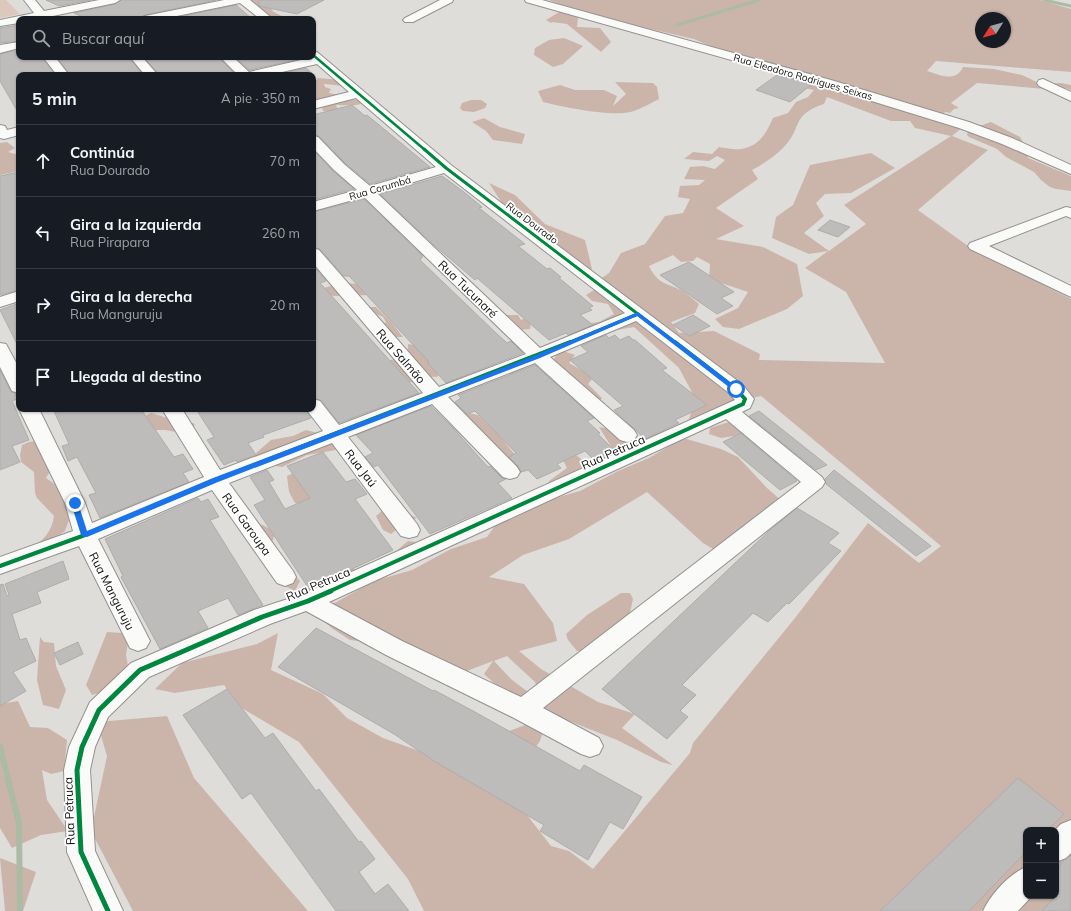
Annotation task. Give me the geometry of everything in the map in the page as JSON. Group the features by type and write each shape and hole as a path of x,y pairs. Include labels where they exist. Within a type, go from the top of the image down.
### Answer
{"street":[{"path":"29,0 41,16"},
{"path":"46,16 115,0"},
{"path":"182,16 240,0"},
{"path":"243,0 263,16"},
{"path":"409,20 448,0"},
{"name":"Rua Eleodoro Rodrigues Seixas","path":"530,0 819,81 956,123 1007,141 1071,170"},
{"path":"0,23 16,20"},
{"path":"0,49 16,46"},
{"name":"Rua Dourado","path":"316,57 446,168 736,389 736,405 815,482 523,710"},
{"path":"51,60 61,72"},
{"path":"139,60 149,72"},
{"path":"229,60 242,72"},
{"path":"264,72 306,60"},
{"path":"1044,83 1071,97"},
{"path":"316,104 359,93"},
{"path":"2,132 16,131"},
{"name":"Rua Tucunaré","path":"316,143 339,167 367,191 538,356 626,435"},
{"path":"1047,160 1071,161"},
{"name":"Rua Corumbá","path":"316,206 446,168"},
{"path":"1071,213 1066,211 976,246 1071,292"},
{"name":"Rua Salmão","path":"316,256 436,396 510,472"},
{"path":"0,302 16,297"},
{"path":"0,566 84,535 216,480 538,356 638,314"},
{"path":"0,348 16,382"},
{"name":"Rua Petruca","path":"108,911 81,852 77,770 82,747 99,710 140,670 262,617 308,601 736,405"},
{"name":"Rua Jaú","path":"316,409 410,530"},
{"name":"Rua Manguruju","path":"30,412 75,503 84,535 138,640"},
{"name":"Rua Garoupa","path":"174,412 216,480 285,577"},
{"path":"308,601 394,648 523,710 590,746"},
{"path":"1059,846 1071,833"},
{"path":"998,911 1023,884"}],"shaded area":[{"path":"0,0 6,0 20,14 0,18"},
{"path":"250,0 306,0 267,5 274,12 281,16 265,16"},
{"path":"549,0 1040,0 1071,9 1071,72 936,61 927,71 942,76 952,76 960,72 963,67 994,69 1022,75 1041,84 1061,83 1071,85 1071,90 1065,88 1045,89 977,83 951,103 959,108 954,109 950,113 946,112 940,114 724,52 694,39 624,23"},
{"path":"561,11 578,17 577,27 600,28 611,42 601,52 567,24 551,23 546,20"},
{"path":"564,38 583,46 563,64 553,67 534,55 535,48 549,40"},
{"path":"318,78 342,80 344,86 324,84 325,87 331,89 329,93 344,96 316,101 316,81"},
{"path":"615,82 653,83 657,87 659,99 634,111 625,113 602,113 543,102 538,91 560,85 575,90 604,90 617,96 613,106 626,94"},
{"path":"815,82 964,126 952,136 988,150 918,210 968,246 1071,299 1071,911 424,911 408,879 299,742 240,707 224,685 175,693 155,689 182,663 257,644 278,633 271,670 323,694 347,718 383,738 428,754 517,802 551,846 569,851 593,869 690,753 693,743 795,618 868,523 919,563 941,546 761,396 738,401 688,423 695,398 679,368 634,327 611,331 598,338 583,337 585,324 599,322 614,314 608,304 592,301 586,295 594,290 592,285 609,273 621,253 645,244 665,216 683,213 690,199 678,197 680,186 699,185 705,180 684,179 690,167 703,166 715,169 725,160 717,156 709,161 684,159 693,152 712,154 719,147 739,149 747,148 753,145 762,138 773,118 788,113 796,102 808,97 814,90 803,88","holes":["827,97 891,121 910,121 915,128 951,136 844,205 866,224 829,251 804,233 824,216 816,203 825,194 851,193 895,168 871,153 810,165 793,205 776,217 772,238 809,254 828,251 805,268 846,292 885,363 759,360 760,354 714,331 679,333 671,322 695,313 699,304 684,292 664,283 656,277 649,266 673,255 681,262 693,261 697,257 710,264 709,279 748,292 738,308 715,319 723,327 739,329 787,309 803,296 797,264 763,247 716,239 744,226 716,208 758,179 752,170 783,148 789,141 801,117 813,108 824,104"]},
{"path":"343,99 359,100 361,104 336,105 338,110 331,112 323,111 322,108 325,105"},
{"path":"471,100 481,100 487,104 485,108 474,112 463,111 460,108 462,103"},
{"path":"484,118 500,127 525,134 522,144 493,140 486,131 472,122"},
{"path":"991,122 1020,137 1024,144 1028,158 1071,176 1071,191 1050,187 1034,172 1006,157 997,149 967,135 968,130"},
{"path":"7,142 15,148 8,152 16,154 16,172 0,175 0,143"},
{"path":"489,183 515,195 545,224 585,240 592,269 580,277 536,245 551,241 502,203"},
{"path":"342,283 362,284 369,295 334,296 325,294 324,288"},
{"path":"370,307 376,307 403,337 394,337 393,333 382,325 386,322 383,317 370,311"},
{"path":"505,315 518,315 521,320 532,315 530,329 518,330"},
{"path":"408,344 418,346 442,371 437,377 429,377 417,382 408,382 400,379 389,370 390,360 408,357"},
{"path":"560,350 575,355 569,363 593,378 588,384 602,398 599,402 557,370 554,359"},
{"path":"463,412 478,415 498,434 524,466 519,473 477,432"},
{"path":"151,413 171,419 178,423 193,423 195,425 182,433 165,430 152,430 141,418"},
{"path":"732,421 746,434 721,438 709,434 710,428"},
{"path":"326,423 336,450 307,455 282,467 258,463 256,453 271,440 293,436 306,430 321,434"},
{"path":"599,427 615,430 635,448 547,489 549,481 567,468 559,452 572,452 589,465 614,451"},
{"path":"683,438 721,449 738,457 767,488 783,502 718,552 703,543 647,492 569,539 523,555 489,577 524,584 553,623 557,641 519,651 541,669 598,702 635,714 622,728 673,765 661,762 617,740 506,694 484,674 493,661 459,674 375,643 350,640 333,629 315,614 374,581 412,570 451,549 487,537 499,520 552,499 580,491 618,471 649,458","holes":["507,656 535,682 537,688 528,692 511,679 494,661"]},
{"path":"36,441 52,468 46,478 59,487 63,496 69,520 65,531 52,540 22,551 34,545 47,534 54,516 37,498 35,493 34,472 21,462 20,455 22,445"},
{"path":"297,471 303,481 303,488 313,495 309,505 295,503 289,492 287,476"},
{"path":"383,510 401,512 417,518 405,523 391,534 383,530 376,516"},
{"path":"256,524 263,525 275,532 271,548 300,581 295,591 277,582 265,559 245,539"},
{"path":"408,541 424,543 422,547 392,558 323,590 300,597 295,591 349,577 322,562 329,554 342,556 355,570 394,553"},
{"path":"621,593 630,593 633,599 629,617 585,651 577,651 568,640 566,634 587,615"},
{"path":"107,632 123,633 128,642 126,655 129,672 109,690 92,695 86,685"},
{"path":"40,637 44,642 54,643 56,666 66,690 59,709 43,705 37,680"},
{"path":"18,701 30,727 48,728 67,740 64,771 51,774 42,770 47,800 68,831 41,835 12,848 0,828 0,704"},
{"path":"167,716 194,778 308,911 133,911 91,831 107,756 97,722"},
{"path":"528,724 544,728 540,741 532,752 509,731"},
{"path":"0,858 36,872 23,911 5,911"}],"building":[{"path":"46,0 91,0 59,6"},
{"path":"121,0 216,0 143,16 80,16 74,13 115,4"},
{"path":"259,0 324,0 297,14 259,6"},
{"path":"236,5 249,16 183,16"},
{"path":"16,25 16,41 0,43 0,28"},
{"path":"16,51 16,60 44,60 53,72 16,72 16,109 0,81 0,54"},
{"path":"59,60 131,60 141,72 68,72"},
{"path":"146,60 221,60 233,72 156,72"},
{"path":"238,60 296,60 249,70"},
{"path":"306,68 311,72 289,72"},
{"path":"777,75 812,84 790,102 756,90"},
{"path":"352,105 365,116 367,115 430,167 370,184 345,163 319,136 316,136 316,114"},
{"path":"316,153 333,171 354,189 316,199"},
{"path":"16,173 16,291 0,295 0,176"},
{"path":"442,176 464,192 482,207 479,208 525,244 518,246 547,269 550,268 561,277 559,278 593,306 589,308 592,310 580,315 593,325 568,335 566,333 549,340 477,278 475,280 434,245 380,194"},
{"path":"364,199 423,256 420,260 507,343 511,341 523,353 446,383 427,362 429,362 349,276 344,276 320,249 316,248 316,211"},
{"path":"830,220 850,227 838,237 818,230"},
{"path":"689,262 734,292 721,298 733,306 717,314 660,275"},
{"path":"316,269 326,281 320,283 419,393 339,423 321,400 316,399"},
{"path":"16,304 16,342 0,310"},
{"path":"693,315 710,326 689,336 673,325"},
{"path":"606,335 609,338 615,335 620,340 629,336 635,340 667,368 662,370 707,405 675,420 679,423 645,439 614,410 623,406 570,360 588,352 581,346"},
{"path":"535,365 594,418 587,421 600,433 598,434 615,451 594,460 585,451 557,464 561,468 537,479 528,470 521,472 518,466 509,457 516,453 475,411 467,414 455,402 461,398 458,395"},
{"path":"0,370 11,392 15,393 16,399 12,401 29,440 12,446 20,462 0,470"},
{"path":"431,406 488,467 490,466 502,478 506,479 498,483 512,498 430,534 378,465 374,467 365,457 373,453 356,435"},
{"path":"759,411 827,465 816,470 749,416"},
{"path":"54,412 143,412 174,457 183,454 193,469 183,473 189,482 100,518 89,495 96,493 77,457 68,461 62,446 69,444"},
{"path":"198,412 307,412 311,418 263,435 264,437 248,443 256,455 224,465 207,440 214,437"},
{"path":"741,433 797,481 780,490 723,442"},
{"path":"323,452 346,482 355,479 367,494 355,499 393,550 309,589 254,505 265,500 250,477 267,470 274,480 269,482 285,509 310,498 287,466"},
{"path":"834,470 931,546 916,556 826,484 825,479"},
{"path":"198,498 201,502 208,499 219,517 210,520 263,605 238,615 228,598 198,611 208,628 160,649 121,577 123,576 105,539"},
{"path":"797,508 839,533 828,543 841,551 789,604 787,603 768,622 753,613 682,685 696,695 680,711 688,717 667,739 602,689 769,531"},
{"path":"63,561 69,579 37,592 41,603 12,614 20,640 26,638 36,661 13,672 26,691 0,706 0,585 3,584 7,596 9,595 5,584"},
{"path":"316,628 475,712 580,771 584,765 642,797 623,829 610,822 588,860 540,831 544,825 434,761 394,734 278,667"},
{"path":"78,642 83,654 60,665 54,653"},
{"path":"227,689 265,738 273,733 316,791 319,789 359,842 361,841 375,859 359,872 375,894 388,884 409,911 336,911 251,793 242,799 183,715"},
{"path":"1018,778 1064,814 1051,827 1023,827 1023,855 969,911 880,911"},
{"path":"1071,855 1071,911 1042,911 1053,899 1059,899 1059,868 1063,861"}],"waterway":[{"path":"677,25 759,0"},
{"path":"1044,0 1071,6"},
{"path":"0,747 19,823 20,911"}],"cycle path":[{"path":"108,911 81,852 77,770 82,747 99,710 140,670 262,617 308,601 743,404 745,399 736,389 446,168 316,58"},
{"path":"0,566 85,535 216,480 538,356 638,314"}],"route":[{"path":"75,503 84,535 216,480 538,356 638,314 736,389"}]}
